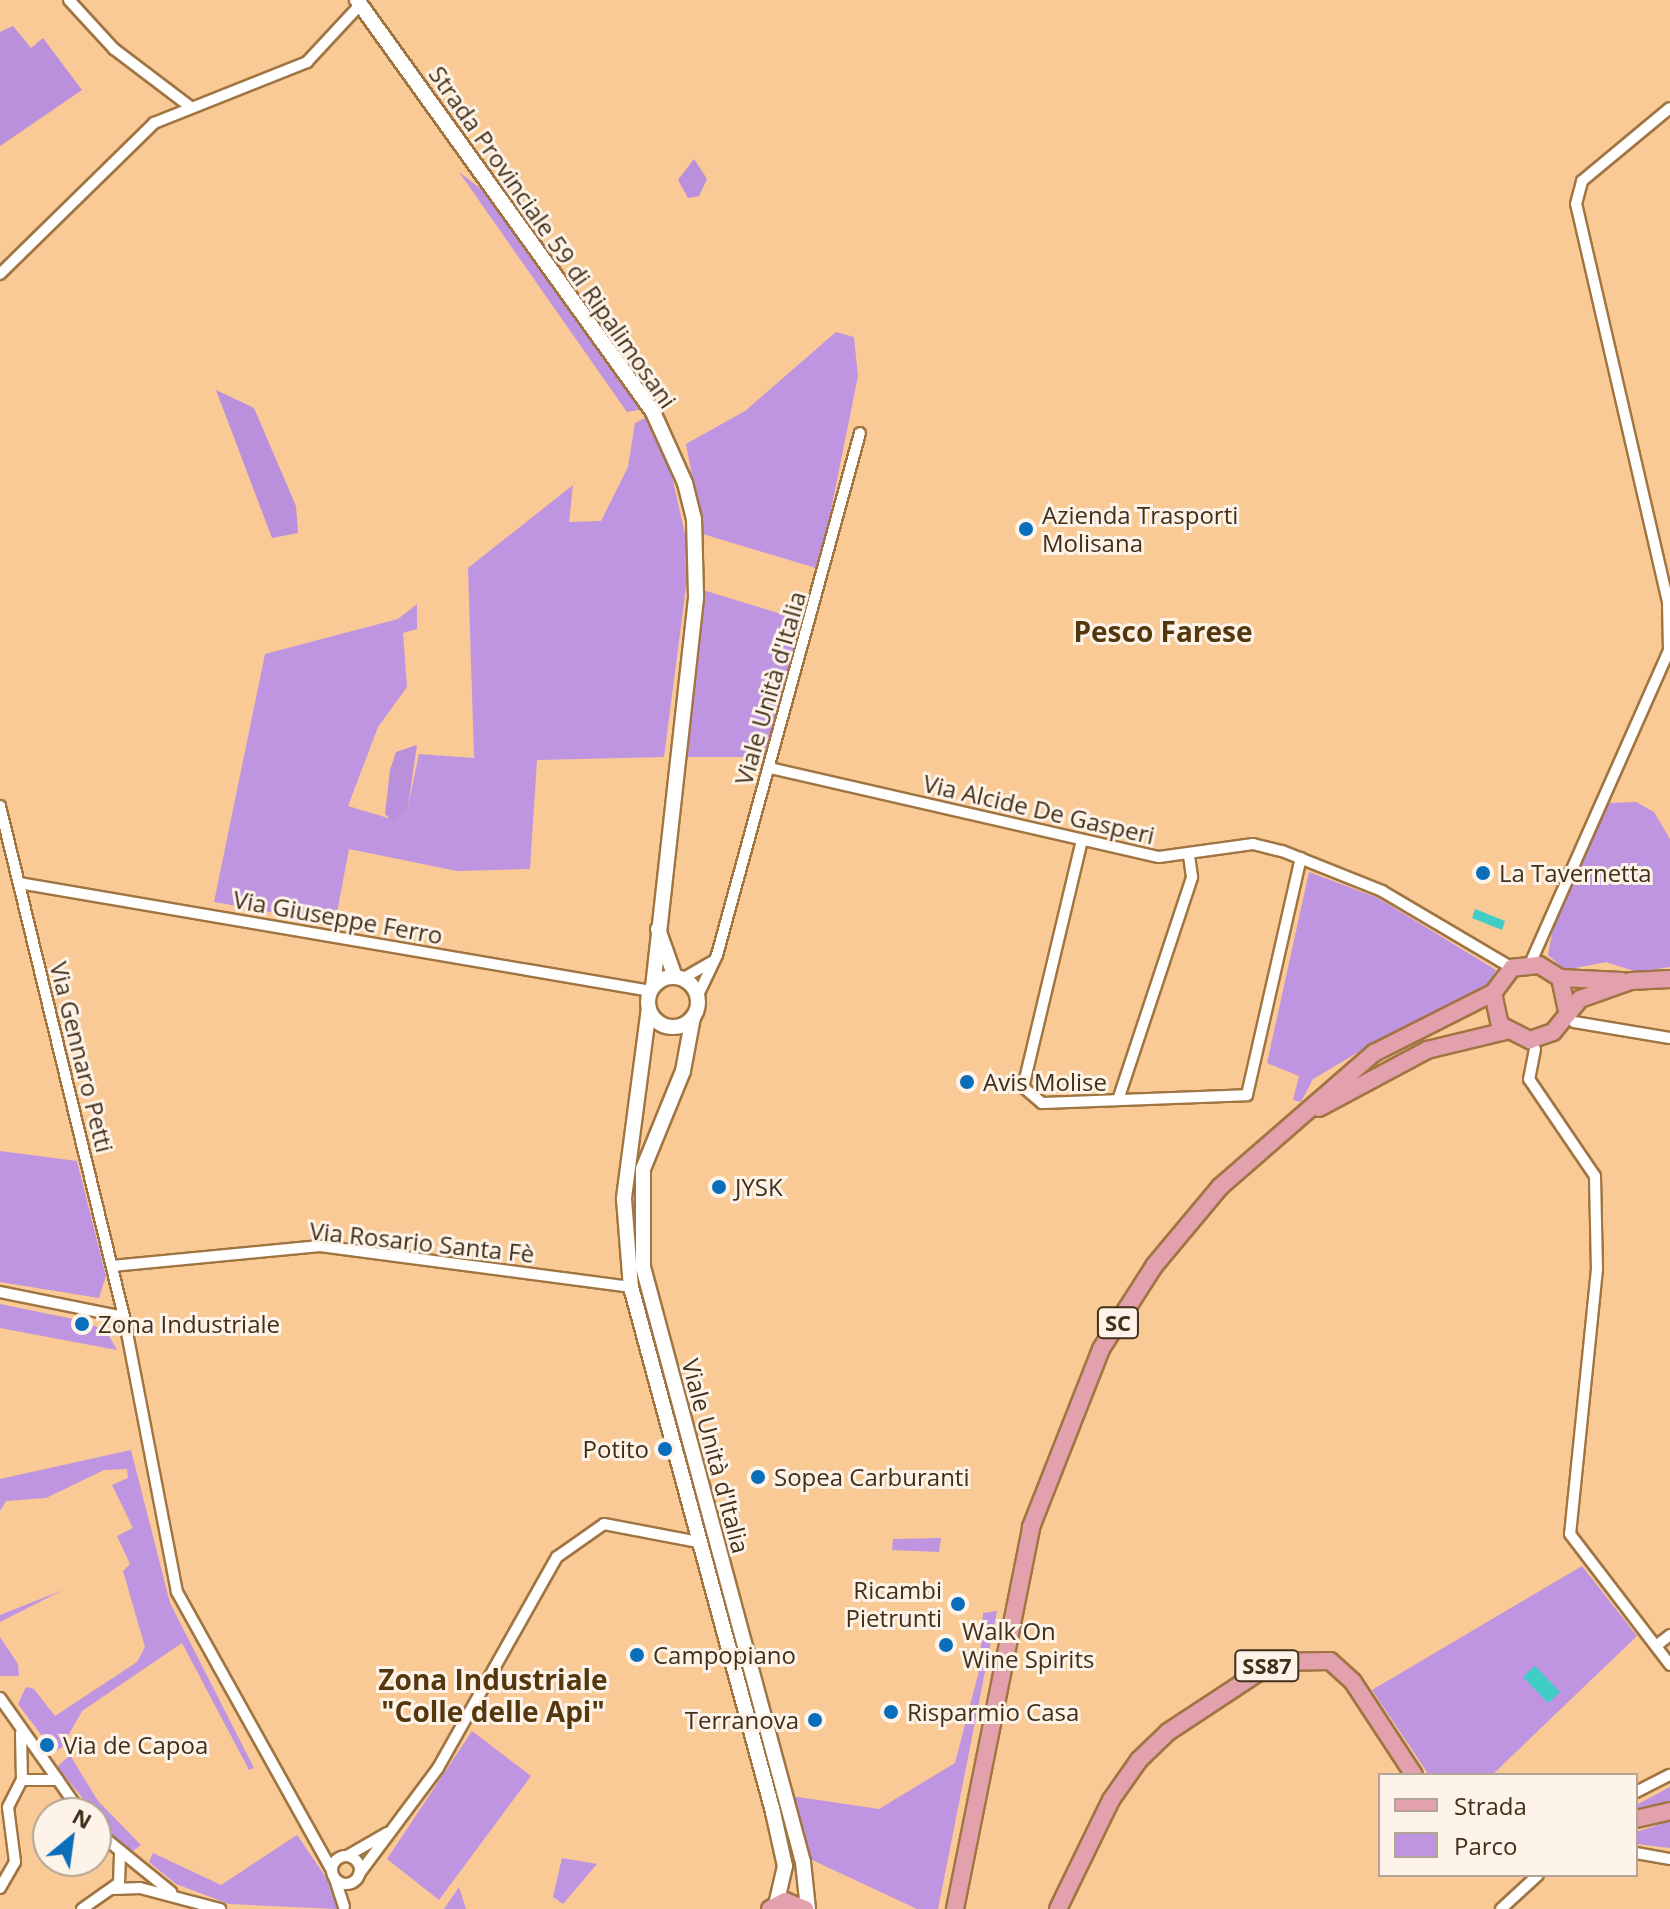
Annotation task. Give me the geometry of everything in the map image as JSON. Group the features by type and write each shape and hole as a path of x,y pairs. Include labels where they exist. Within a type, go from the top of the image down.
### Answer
{"main road":[{"path":"1631,981 1570,1016 1546,1036 1530,1040 1506,1031 1493,1009 1493,993 1512,968 1530,964 1560,978 1670,979"},
{"path":"1560,978 1570,1016"},
{"name":"SC","path":"955,1909 1031,1527 1077,1398 1146,1278 1196,1212 1374,1053 1493,993"},
{"name":"SC","path":"1296,1120 1427,1050 1506,1031"},
{"name":"SS87","path":"1058,1909 1111,1800 1139,1760 1168,1732 1274,1662 1330,1661 1353,1682 1413,1773"},
{"path":"1638,1819 1670,1811"},
{"path":"773,1907 807,1909"}],"street":[{"path":"69,0 114,49 189,106"},
{"path":"0,274 130,144 189,106 307,62 362,5"},
{"name":"Strada Provinciale 59 di Ripalimosani","path":"362,5 653,412 685,483 695,531 696,598 656,921 652,989"},
{"path":"1530,964 1669,650 1668,602 1576,204 1582,181 1670,108"},
{"name":"Viale Unità d'Italia","path":"807,1909 803,1862 643,1267 643,1169 683,1071 697,997 717,955 860,433"},
{"name":"Via Alcide De Gasperi","path":"770,768 1082,840 1189,856 1253,844 1301,858 1382,891 1512,968"},
{"name":"Via Gennaro Petti","path":"0,806 124,1317 177,1592 334,1875 344,1908"},
{"path":"1082,840 1023,1087 1042,1103 1251,1091 1301,858"},
{"path":"1118,1100 1192,877 1189,856"},
{"name":"Via Giuseppe Ferro","path":"19,883 652,989"},
{"name":"Strada Provinciale 59 di Ripalimosani","path":"656,921 679,978"},
{"path":"652,989 679,978 717,955"},
{"path":"679,978 697,997"},
{"name":"Viale Unità d'Italia","path":"652,989 624,1199 631,1287 773,1812 785,1866 773,1907"},
{"path":"649,1008 672,1027 693,1017"},
{"path":"1570,1016 1670,1038"},
{"path":"1535,1049 1529,1079 1595,1176 1597,1269 1570,1534 1670,1665"},
{"name":"Via Rosario Santa Fè","path":"112,1266 320,1246 631,1287"},
{"path":"0,1292 124,1317"},
{"path":"344,1908 356,1878 395,1827 565,1550 618,1523 698,1542"},
{"path":"1656,1646 1670,1635"},
{"path":"0,1698 20,1731 70,1797"},
{"path":"0,1888 15,1862 8,1807 22,1780 27,1760 20,1731"},
{"path":"1638,1791 1670,1775"},
{"path":"22,1780 58,1780"},
{"path":"356,1878 334,1875 345,1856 395,1827"},
{"path":"316,1841 345,1856 356,1878"},
{"path":"112,1846 176,1896"},
{"path":"1638,1853 1670,1859"},
{"path":"114,1889 120,1854"},
{"path":"1501,1909 1536,1877"},
{"path":"82,1909 114,1889 176,1896 220,1909"}],"green space":[{"path":"459,172 491,197 644,409 627,412"},
{"path":"836,332 854,337 858,376 819,569 703,534 686,444 745,411"},
{"path":"647,417 671,472 690,556 664,757 537,760 530,869 457,871 349,849 335,923 214,902 265,654 398,619 417,604 417,629 403,633 407,687 378,727 348,806 388,818 408,806 419,754 474,758 468,568 573,485 569,522 601,521 628,467 635,423"},
{"path":"703,590 804,621 764,757 682,757"},
{"path":"1636,802 1654,812 1670,839 1670,967 1637,972 1606,962 1565,970 1548,955 1555,918 1607,803"},
{"path":"1309,872 1378,898 1496,970 1483,995 1389,1034 1313,1079 1301,1102 1293,1100 1299,1076 1267,1063"},
{"path":"0,1151 77,1161 106,1276 99,1298 0,1282"},
{"path":"0,1304 83,1321 106,1331 117,1350 0,1328"},
{"path":"131,1450 170,1603 254,1768 249,1770 182,1643 82,1711 68,1736 57,1733 64,1746 54,1752 18,1704 26,1687 34,1689 55,1716 137,1662 145,1647 123,1571 130,1564 117,1536 133,1528 112,1485 128,1478 127,1469 104,1470 46,1498 6,1501 0,1511 0,1479"},
{"path":"941,1538 939,1552 892,1550 893,1539"},
{"path":"1582,1566 1637,1636 1494,1773 1428,1773 1372,1690"},
{"path":"63,1590 0,1622 0,1615"},
{"path":"997,1611 938,1909 917,1909 810,1859 791,1796 879,1809 955,1763 979,1671 983,1613"},
{"path":"0,1637 18,1664 19,1676 0,1676"},
{"path":"472,1731 531,1776 439,1900 387,1859"},
{"path":"70,1755 96,1797 82,1797 57,1767"},
{"path":"1670,1787 1670,1802 1638,1811 1638,1804"},
{"path":"112,1815 141,1845 129,1854 112,1833"},
{"path":"1670,1821 1670,1848 1638,1844 1638,1831"},
{"path":"297,1835 327,1879 337,1909 229,1904 176,1884 149,1862 153,1853 221,1885"},
{"path":"562,1858 597,1864 563,1904 553,1897"},
{"path":"459,1887 466,1909 444,1909"}],"shaded area":[{"path":"13,26 31,48 43,38 82,90 0,146 0,32"},
{"path":"694,159 707,179 699,196 688,198 678,180"},
{"path":"216,390 254,408 296,506 298,533 272,538"},
{"path":"417,745 408,806 394,822 385,814 390,770 396,752"}],"water":[{"path":"1475,909 1505,921 1502,930 1472,918"},
{"path":"1535,1666 1560,1692 1548,1703 1523,1677"}],"place":[{"name":"Azienda Trasporti Molisana","path":"1026,529"},
{"name":"La Tavernetta","path":"1483,873"},
{"name":"Avis Molise","path":"967,1082"},
{"name":"JYSK","path":"719,1187"},
{"name":"Zona Industriale","path":"82,1324"},
{"name":"Potito","path":"665,1449"},
{"name":"Sopea Carburanti","path":"758,1477"},
{"name":"Ricambi Pietrunti","path":"958,1604"},
{"name":"Walk On Wine Spirits","path":"946,1645"},
{"name":"Campopiano","path":"637,1655"},
{"name":"Risparmio Casa","path":"891,1712"},
{"name":"Terranova","path":"815,1720"},
{"name":"Via de Capoa","path":"47,1745"}],"district":[{"name":"Pesco Farese","path":"1163,631"},
{"name":"Zona Industriale \"Colle delle Api\"","path":"493,1695"}]}
